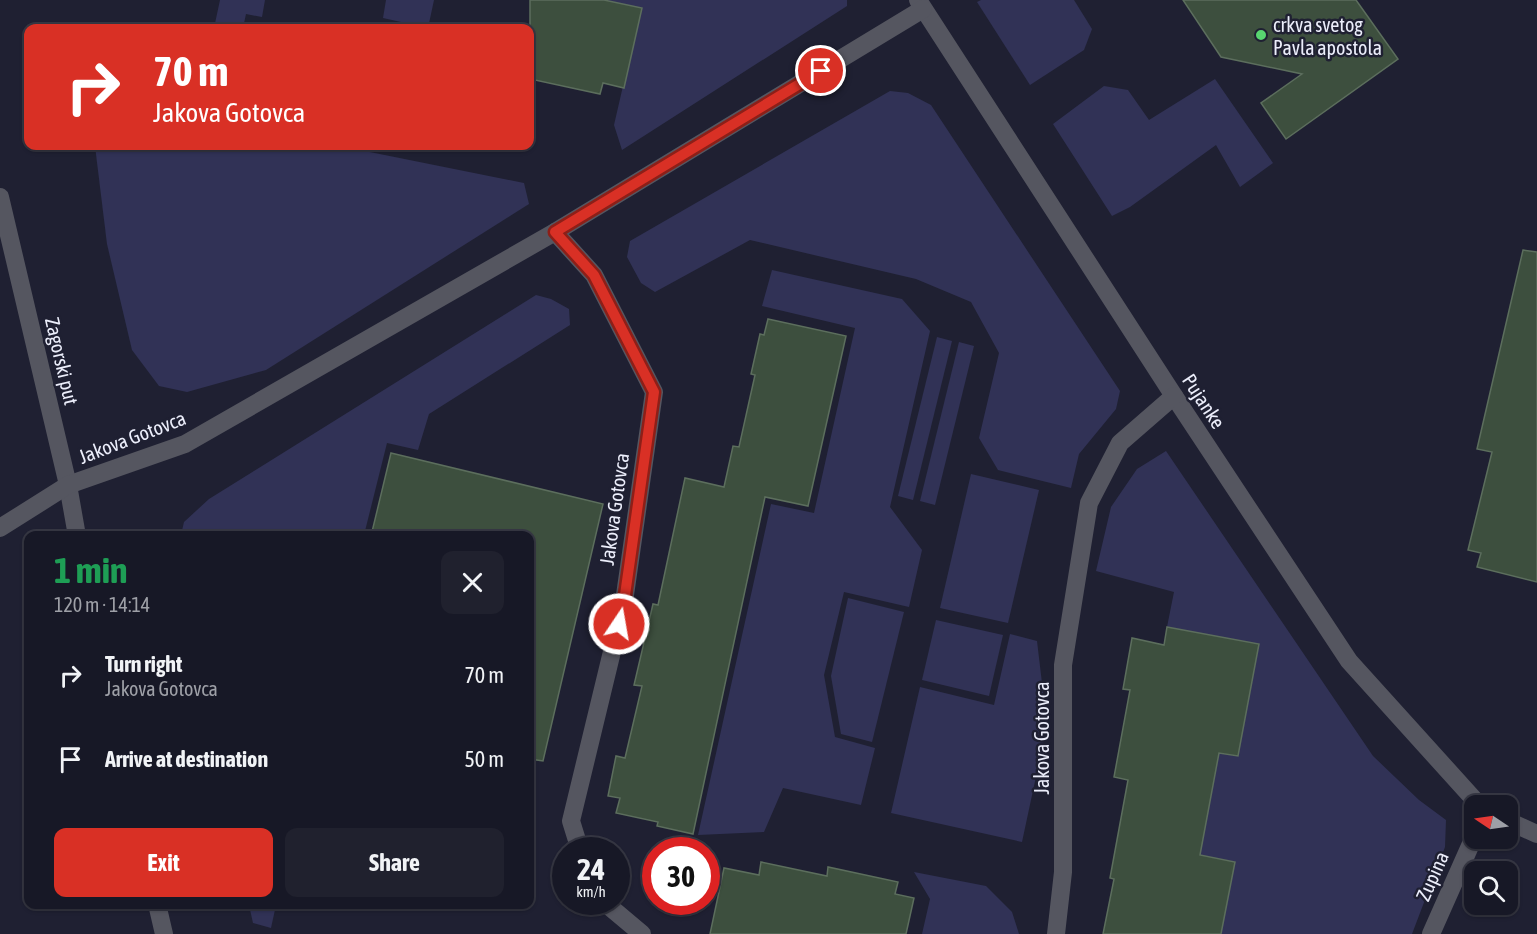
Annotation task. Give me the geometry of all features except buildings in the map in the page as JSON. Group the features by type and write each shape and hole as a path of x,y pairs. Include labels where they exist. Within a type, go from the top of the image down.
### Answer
{"street":[{"name":"Jakova Gotovca","path":"0,528 68,485 185,444 555,232 921,4"},
{"name":"Pujanke","path":"921,4 1174,396 1349,661 1470,795"},
{"name":"Zagorski put","path":"0,197 68,485 76,531"},
{"name":"Jakova Gotovca","path":"555,232 594,275 654,392 624,602 571,821 576,837"},
{"name":"Jakova Gotovca","path":"1056,934 1063,872 1063,665 1089,503 1120,443 1174,396"},
{"path":"1518,825 1537,834"},
{"name":"Zupina","path":"1431,934 1469,849"},
{"path":"158,909 164,934"},
{"path":"619,915 642,934"}],"shaded area":[{"path":"220,0 265,0 262,17 246,14 244,24 215,24"},
{"path":"386,0 434,0 429,24 410,24 383,18"},
{"path":"604,0 847,0 847,6 622,150 614,125 641,8"},
{"path":"981,0 1074,0 1092,29 1084,50 1030,85 977,2"},
{"path":"1215,79 1273,163 1240,187 1216,145 1130,207 1112,216 1053,124 1104,86 1128,90 1149,120"},
{"path":"890,91 908,93 931,105 1120,391 1116,409 1079,454 1071,488 998,470 979,438 999,353 971,302 916,279 750,240 655,292 641,283 627,257 630,241"},
{"path":"95,150 360,150 524,183 529,204 266,370 187,392 159,386 132,350 107,244"},
{"path":"772,270 902,299 930,331 890,507 922,550 909,607 844,592 824,675 835,737 875,748 861,805 783,788 764,832 698,835 771,504 814,513 855,328 762,306"},
{"path":"536,295 551,299 569,309 570,325 429,414 418,450 387,443 365,531 182,531 184,522 209,499"},
{"path":"937,337 952,341 913,500 898,496"},
{"path":"959,342 974,346 935,505 920,501"},
{"path":"1166,451 1373,756 1419,800 1446,820 1445,847 1412,934 1221,934 1235,862 1200,855 1219,753 1238,756 1259,645 1167,627 1174,592 1096,571 1111,507 1137,469"},
{"path":"971,474 1039,490 1008,623 940,608"},
{"path":"848,598 904,612 872,742 841,734 831,676"},
{"path":"936,620 1003,635 989,696 922,680"},
{"path":"1010,634 1037,641 1047,725 1022,842 891,813 920,687 994,705"},
{"path":"914,872 986,886 1012,912 1019,934 922,934 930,899"},
{"path":"250,909 275,909 271,928 253,923"}],"place":[{"name":"crkva svetog Pavla apostola","path":"1261,35"}],"route":[{"path":"619,624 654,392 594,275 555,232 821,71"}]}
